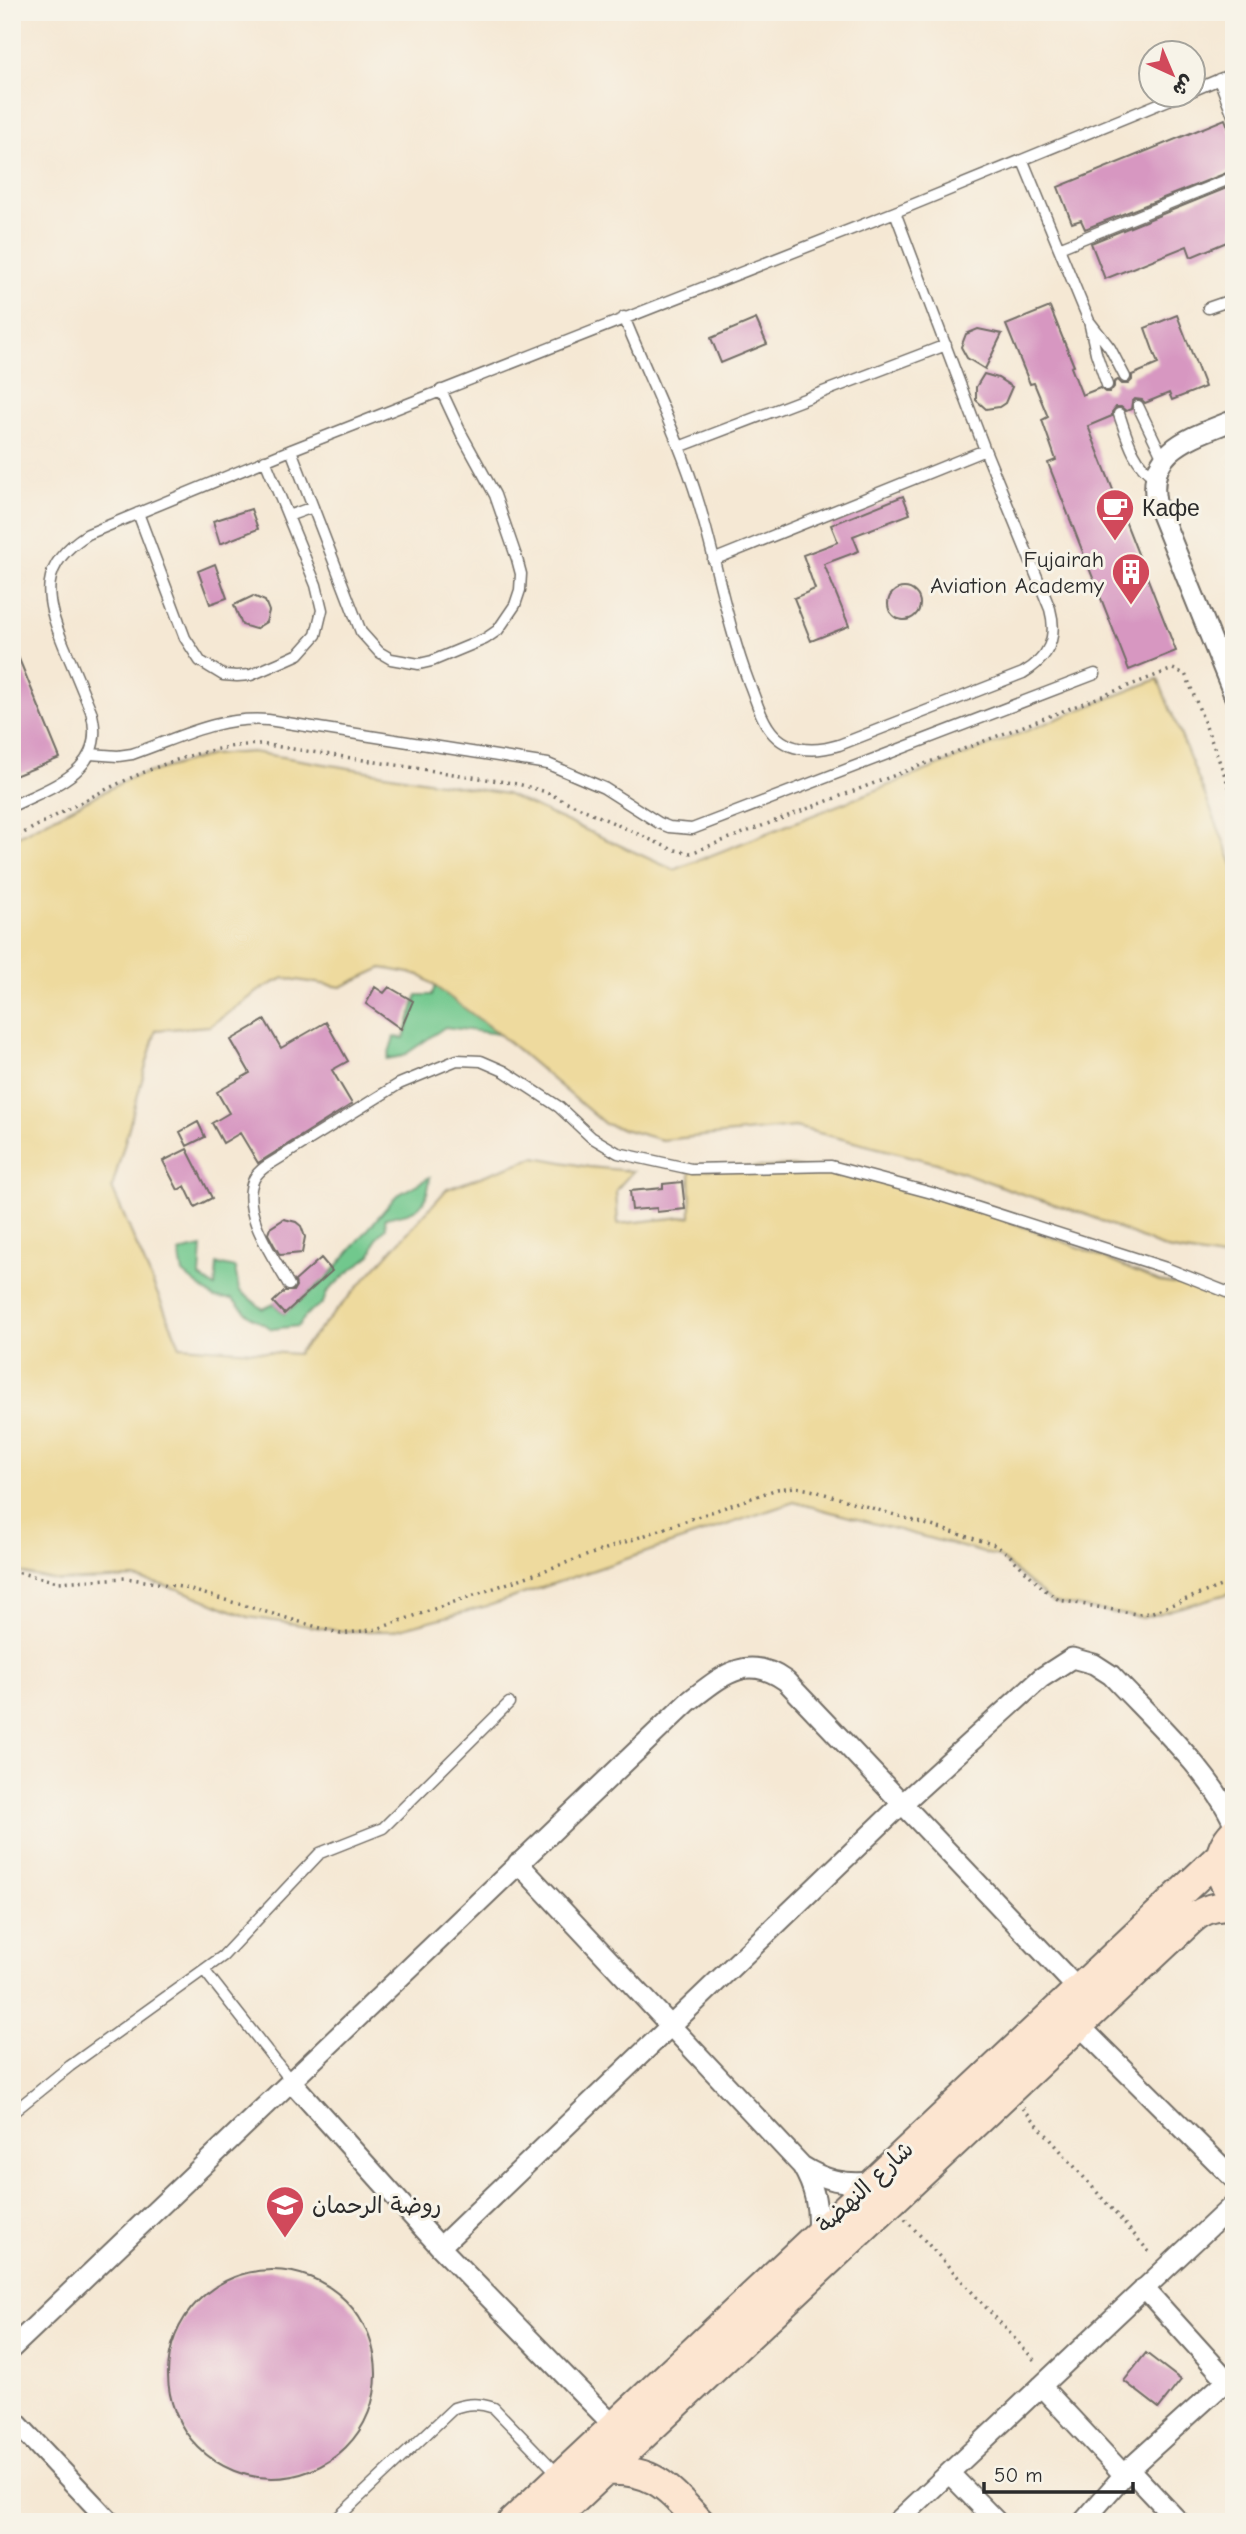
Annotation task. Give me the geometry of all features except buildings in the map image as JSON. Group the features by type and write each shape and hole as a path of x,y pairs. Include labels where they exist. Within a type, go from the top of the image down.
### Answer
{"street":[{"path":"1234,420 1172,449 1163,458 1154,477 1156,502 1234,695"},
{"path":"440,2247 902,1804 1041,1678 1072,1658 1094,1664 1111,1675 1205,1777 1234,1824"},
{"path":"12,2348 688,1702 721,1676 744,1667 774,1672 786,1681 1077,1988"},
{"path":"1227,1843 1221,1876 1234,1896"},
{"name":"شارع النهضة","path":"512,2522 1227,1843"},
{"path":"518,1863 802,2166 810,2178 817,2205 817,2233"},
{"name":"شارع النهضة","path":"551,2522 1200,1912 1215,1906 1234,1906"},
{"path":"1079,2025 1234,2179"},
{"path":"291,2081 440,2247 614,2426"},
{"path":"802,2166 821,2177 842,2183 871,2182"},
{"path":"897,2522 1234,2204"},
{"path":"1083,2522 1127,2472 1230,2377 1144,2288"},
{"path":"1046,2381 1127,2472 1179,2522"},
{"path":"12,2418 110,2522"},
{"path":"656,2423 655,2454 664,2484 700,2522"},
{"path":"605,2471 630,2472 664,2484"},
{"path":"949,2473 997,2522"}],"lane":[{"path":"1208,84 1234,73"},
{"path":"1219,79 1234,118"},
{"path":"12,806 80,769 95,740 95,725 52,616 48,597 50,577 58,559 71,544 88,534 265,460 895,212 1150,108"},
{"path":"1023,161 1089,321 1096,354 1107,385"},
{"path":"1059,248 1234,177"},
{"path":"624,317 699,503 731,633 761,714 768,728 779,739 808,751 823,750 1023,673 1037,665 1047,654 1053,640 1054,624 895,212"},
{"path":"1208,309 1234,299"},
{"path":"1089,321 1110,348 1125,377"},
{"path":"678,447 946,345"},
{"path":"291,450 361,632 379,652 391,659 405,663 432,661 485,639 498,630 512,612 520,590 517,559 495,495 441,390"},
{"path":"1138,406 1163,458"},
{"path":"1119,414 1136,458 1154,477"},
{"path":"713,560 985,450"},
{"path":"138,513 191,650 200,661 211,669 237,676 251,674 299,654 316,635 321,622 321,597 265,460"},
{"path":"288,516 313,507"},
{"path":"90,754 132,754 218,723 268,720 548,764 604,788 669,828 692,830 1095,674"},
{"path":"289,1285 259,1232 249,1199 254,1178 265,1167 399,1084 457,1060 481,1060 504,1071 559,1107 591,1137 618,1153 691,1169 790,1169 831,1166 932,1193 1166,1268 1234,1295"},
{"path":"12,2113 71,2066 223,1956 320,1853 383,1828 509,1703"},
{"path":"204,1970 291,2081"},
{"path":"333,2522 454,2408 465,2404 480,2403 494,2408 560,2476"}],"path":[{"path":"12,839 126,780 171,762 208,750 261,744 531,787 671,849 691,853 1173,669 1185,674 1188,680 1234,799"},
{"path":"12,1571 58,1581 126,1578 181,1587 341,1634 377,1629 777,1489 796,1487 995,1545 1045,1590 1066,1602 1143,1614 1234,1581"},
{"path":"1008,2091 1165,2269"},
{"path":"890,2203 1046,2381"}],"green space":[{"path":"435,986 499,1034 445,1027 403,1056 387,1059 394,1037 404,1038 417,995 432,995"},
{"path":"430,1177 423,1203 405,1214 385,1218 386,1228 377,1237 371,1255 327,1292 323,1303 309,1312 298,1326 272,1329 251,1317 232,1299 214,1298 183,1273 179,1252 202,1247 200,1277 215,1287 217,1264 235,1268 239,1290 263,1309 274,1304 284,1314 328,1277 396,1196"}],"sand":[{"path":"1158,679 1234,867 1234,1260 1166,1249 1085,1214 937,1163 795,1127 662,1140 605,1124 499,1034 420,975 382,968 341,987 284,978 263,988 210,1026 156,1030 112,1188 180,1346 297,1354 447,1189 535,1157 589,1167 633,1171 616,1190 618,1224 691,1216 690,1170 792,1166 920,1189 1078,1247 1159,1282 1234,1293 1234,1592 1143,1618 1052,1602 999,1557 794,1502 491,1605 392,1631 341,1631 248,1617 178,1589 135,1578 58,1581 12,1571 12,839 130,778 211,755 252,752 506,794 674,870"}],"place":[{"name":"Кафе","path":"1115,542"},
{"name":"Fujairah Aviation Academy","path":"1131,606"},
{"name":"روضة الرحمان","path":"285,2239"}]}
